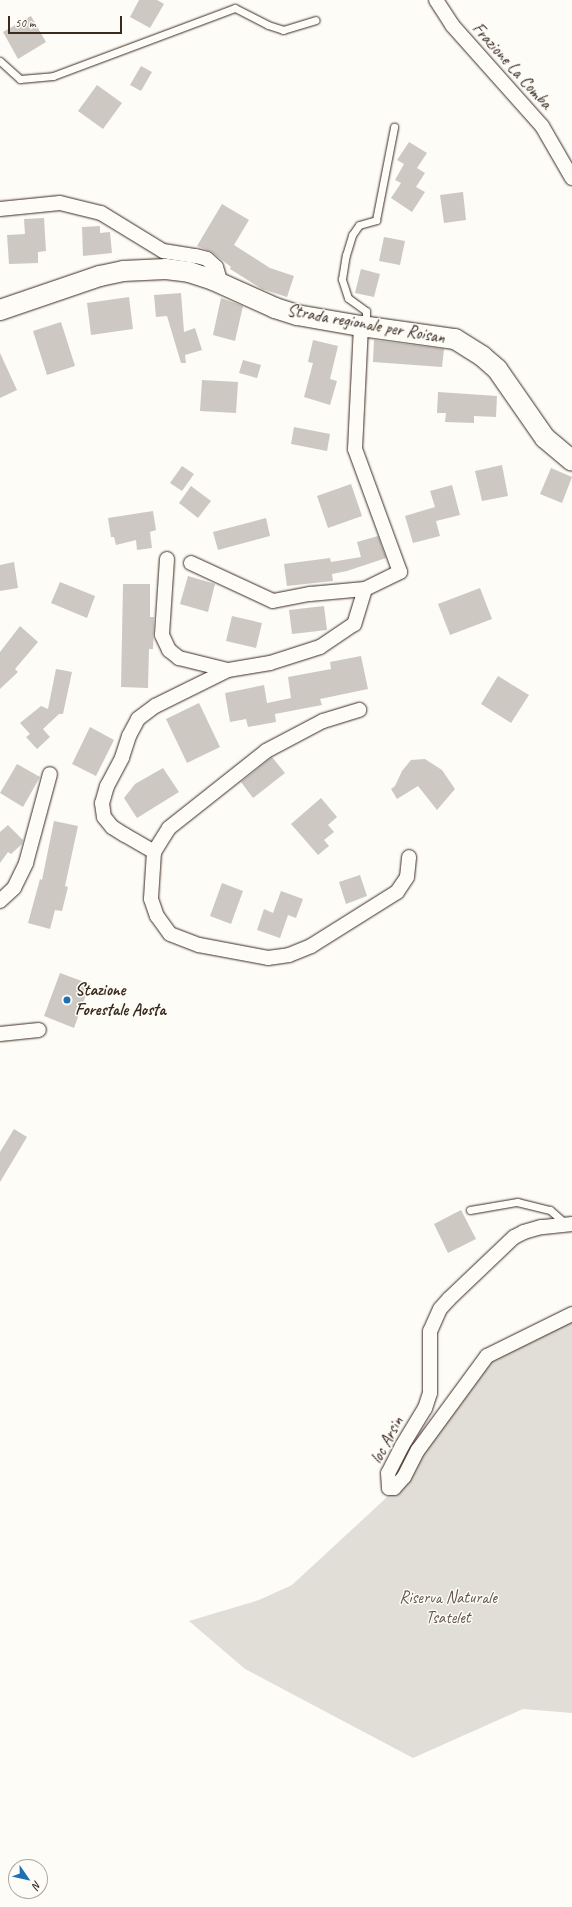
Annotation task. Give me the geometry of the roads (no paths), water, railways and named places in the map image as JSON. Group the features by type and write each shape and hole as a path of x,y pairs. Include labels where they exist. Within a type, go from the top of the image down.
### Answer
{"main road":[{"name":"Strada regionale per Roisan","path":"0,310 100,276 123,272 166,269 189,272 297,315 361,326 455,339 482,356 497,369 545,438 572,461"}],"street":[{"name":"Frazione La Comba","path":"436,0 452,25 542,126 572,178"},
{"path":"0,208 60,203 101,213 163,251 207,259 216,267 222,284"},
{"path":"191,563 273,601 310,594 365,589 400,572 355,449 361,326"},
{"path":"167,559 162,636 169,650 179,658 228,670"},
{"path":"154,852 118,831 104,817 102,803 107,786 122,758 129,736 138,719 155,706 228,670 270,663 320,647 354,624 365,589"},
{"path":"359,710 323,721 266,751 169,828 154,852 151,899 157,916 170,934 199,945 268,958 289,955 311,946 368,912 397,892 407,877 409,857"},
{"path":"0,901 14,888 26,863 50,774"},
{"path":"0,1034 39,1030"},
{"name":"loc Arsin","path":"569,1224 541,1227 524,1232 514,1237 440,1309 430,1331 430,1393 427,1403 388,1473 389,1488 394,1488 404,1477 418,1450 487,1356 572,1314"}],"lane":[{"path":"0,61 20,79 53,76 235,8 268,25 283,30 316,20"},
{"path":"361,326 366,319 366,311 348,298 342,279 346,255 352,235 360,225 376,220 394,127"},
{"name":"loc Arsin","path":"470,1210 517,1202 550,1210 569,1224"}],"place":[{"name":"Stazione Forestale Aosta","path":"67,1000"}],"park label":[{"name":"Riserva Naturale Tsatelet","path":"448,1608"}]}
